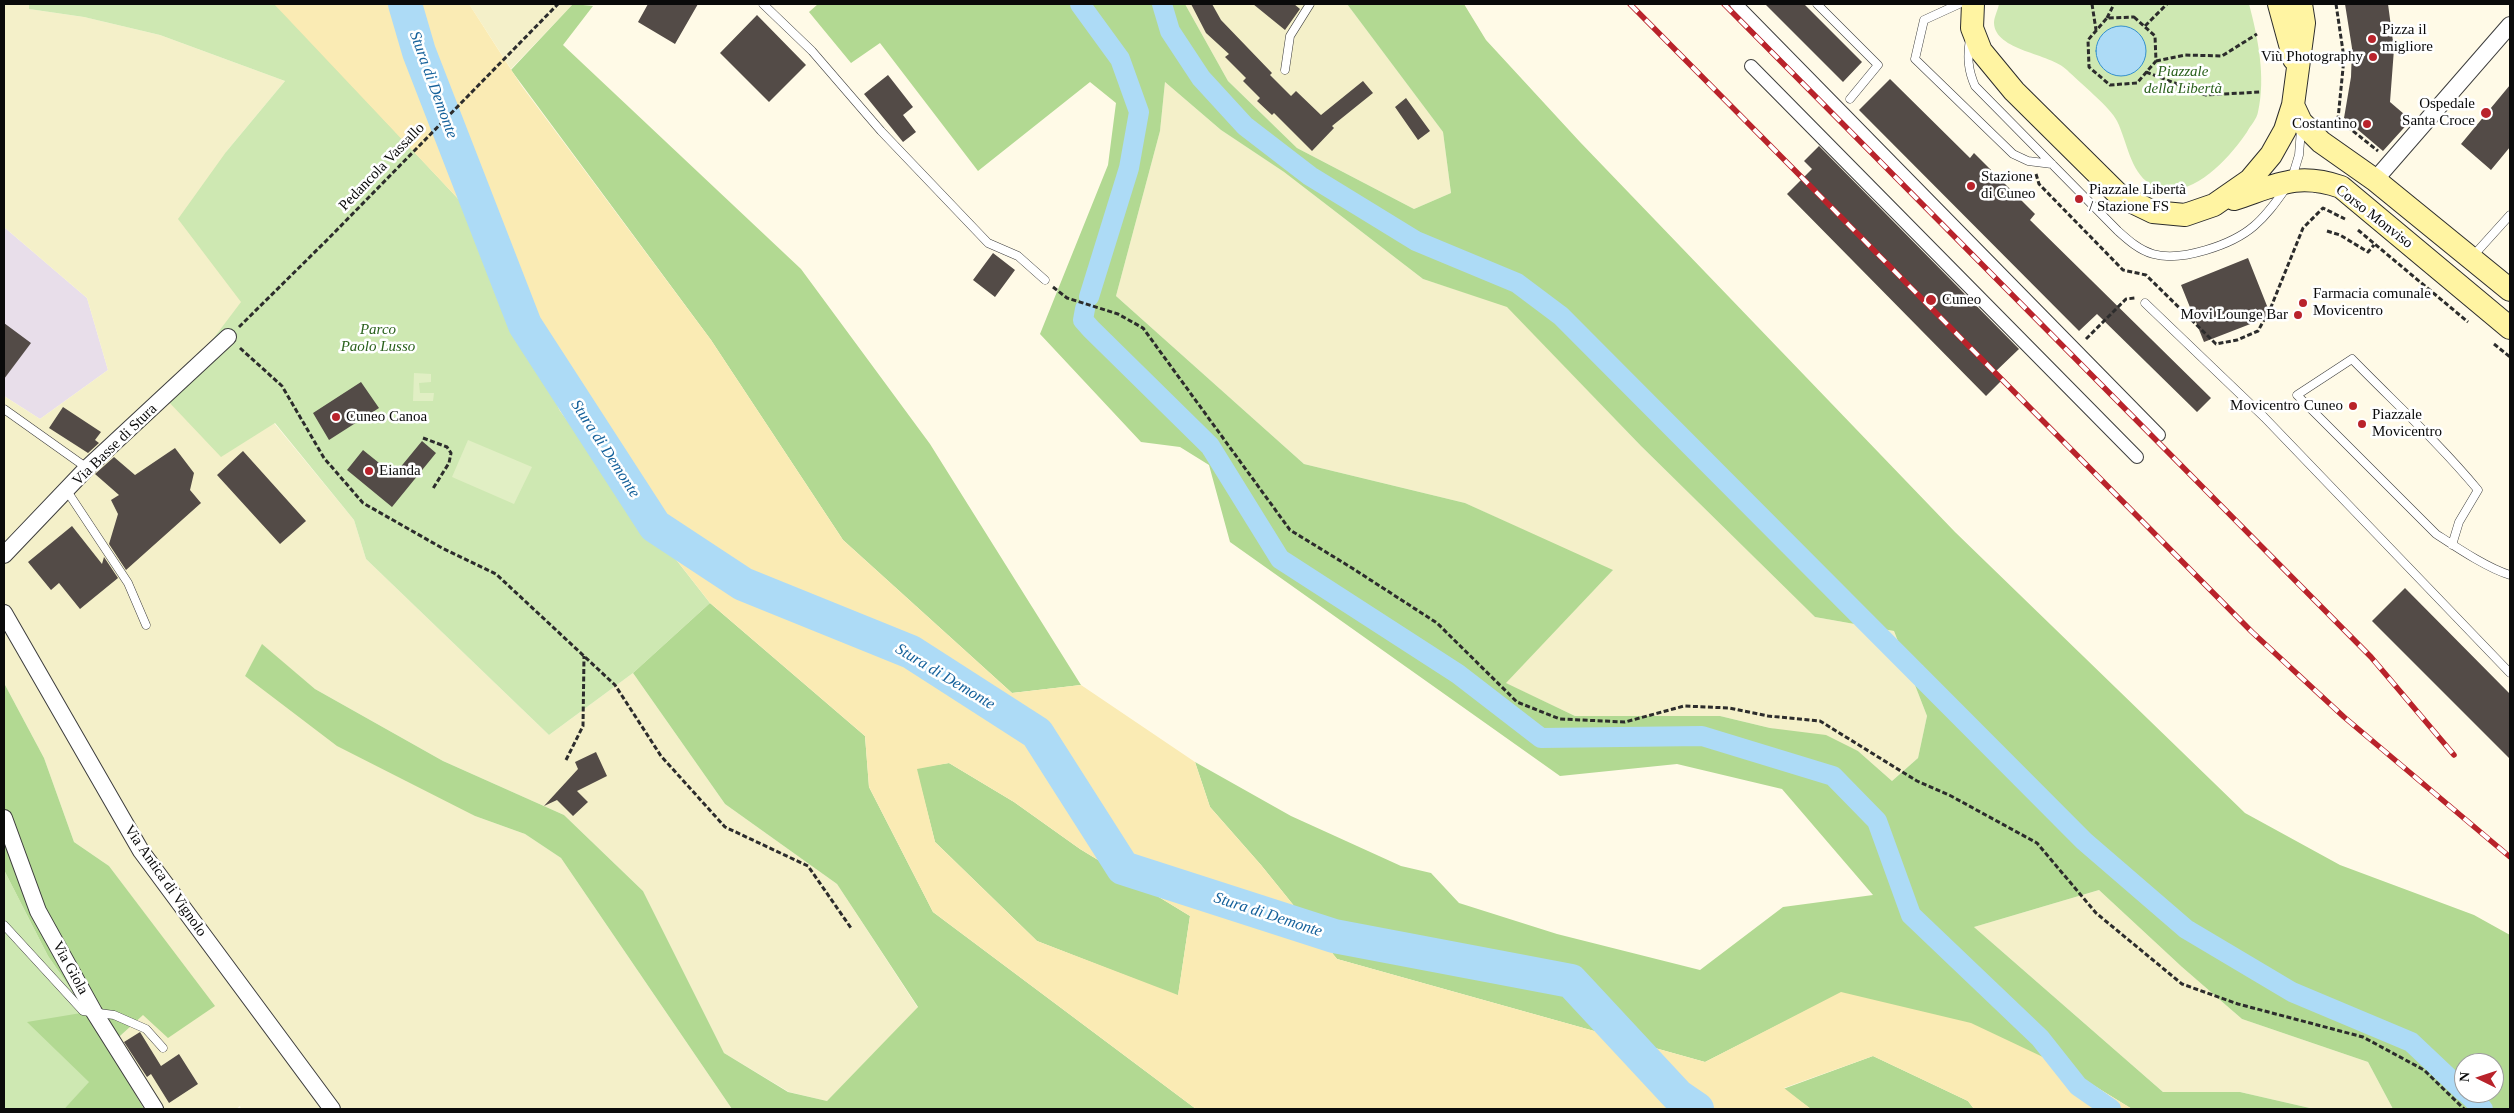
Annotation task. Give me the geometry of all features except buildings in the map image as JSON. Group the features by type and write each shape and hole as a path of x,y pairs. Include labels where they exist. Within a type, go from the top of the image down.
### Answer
{"main road":[{"path":"1973,4 1972,28 1981,51 2014,91 2120,196 2153,212 2185,215 2214,205 2250,180 2271,155 2285,130 2297,105 2304,24 2301,4"},
{"path":"2279,4 2294,52 2297,105"},
{"name":"Corso Monviso","path":"2297,105 2321,142 2375,180 2510,290"},
{"name":"Corso Monviso","path":"2214,205 2291,181 2306,179 2323,181 2341,187 2510,328"}],"street":[{"path":"1736,4 2159,435"},
{"path":"2375,180 2510,25"},
{"path":"1751,66 2137,457"},
{"name":"Via Basse di Stura","path":"4,555 87,468 228,337"},
{"name":"Via Antica di Vignolo","path":"4,614 141,851 332,1109"},
{"name":"Via Giola","path":"4,818 38,911 94,1012 155,1109"}],"lane":[{"path":"763,4 812,51 881,131 988,243 1018,256 1045,280"},
{"path":"1285,70 1290,36 1310,4"},
{"path":"1817,4 1878,65 1850,99"},
{"path":"1959,4 1924,20 1915,59 2013,154 2028,161 2052,164"},
{"path":"1972,28 1967,54 1969,72 1975,86 2132,244 2153,254 2170,256 2210,248 2252,227 2270,211 2291,181 2299,155 2297,105"},
{"path":"2472,258 2510,215"},
{"path":"2145,303 2264,417 2510,673"},
{"path":"2452,545 2459,522 2478,490 2443,448 2403,408 2352,359 2297,395 2436,534 2452,545 2510,575"},
{"path":"4,409 87,468"},
{"path":"67,491 128,583 146,624"},
{"path":"4,924 83,1011 114,1015 146,1029 163,1048"}],"path":[{"name":"Pedancola Vassallo","path":"228,337 328,240 558,4"},
{"path":"2092,4 2096,30"},
{"path":"2114,4 2107,18 2088,40 2089,67 2110,85 2137,83 2156,61 2185,55 2222,56 2257,34"},
{"path":"2145,27 2167,4"},
{"path":"2336,4 2344,58 2338,119 2392,162"},
{"path":"2107,18 2134,17 2155,36 2156,61"},
{"path":"2146,72 2206,94 2260,92"},
{"path":"2028,161 2035,171 2039,184 2091,239 2128,273 2146,275 2216,344 2237,340 2258,330 2271,307 2303,228 2323,208 2350,224"},
{"path":"2356,229 2472,326"},
{"path":"2327,231 2340,235 2368,252"},
{"path":"1045,280 1067,298 1118,314 1143,328 1290,530 1437,623 1517,702 1560,719 1625,722 1684,706 1728,708 1768,716 1820,720 1916,781 1951,796 2037,844 2096,913 2182,984 2238,1004 2363,1037 2424,1070 2464,1109"},
{"path":"228,337 282,386 324,458 363,503 408,530 496,574 615,685 661,756 726,827 808,866 851,928"},
{"path":"2488,338 2510,357"},
{"path":"423,438 447,447 451,453 449,463 432,490"},
{"path":"566,760 582,726 584,656"}],"shaded area":[{"path":"4,4 29,4 29,9 84,17 160,35 285,81 226,152 242,303 274,423 354,520 366,559 549,735 633,673 725,804 837,884 918,1008 827,1101 789,1092 724,1053 643,891 564,815 443,761 315,689 262,645 245,676 475,816 525,834 561,858 732,1109 241,1109 240,1106 236,1109 144,1109 108,1048 143,1014 159,933 109,866 74,842 44,758 4,683 4,396 40,419 108,370 87,298 4,227"},
{"path":"469,4 573,4 511,69"},
{"path":"1185,4 1347,4 1443,132 1451,193 1414,209 1297,148 1228,81"},
{"path":"1165,82 1221,130 1284,172 1423,279 1507,306 1641,446 1815,617 1894,631 1927,716 1918,758 1892,781 1858,751 1770,728 1720,716 1575,716 1505,683 1612,571 1465,503 1304,464 1116,296 1160,131"},
{"path":"4,227 87,298 108,370 40,419 4,396"},
{"path":"2099,890 2182,967 2242,1019 2368,1062 2393,1109 2314,1109 2240,1092 2163,1092 1974,927"}],"green space":[{"name":"Parco Paolo Lusso","path":"29,4 276,4 463,204 560,411 710,603 633,673 549,735 366,559 354,520 275,423 221,457 167,400 241,302 178,219 226,152 285,81 160,35 84,17 29,9"},
{"path":"573,4 593,6 563,45 801,269 930,444 1081,685 1012,693 843,540 711,340 511,70"},
{"path":"818,4 1185,4 1228,81 1297,148 1414,209 1451,193 1443,132 1347,4 1464,4 1486,40 1580,142 1955,532 2245,813 2340,865 2474,915 2510,935 2510,1109 2393,1109 2368,1062 2242,1019 2182,967 2099,890 1974,927 2163,1092 2240,1092 2314,1109 2132,1109 2062,1066 1841,993 1705,1062 1337,959 1261,865 1210,807 1195,762 1291,816 1401,866 1431,873 1459,903 1557,934 1700,970 1783,907 1873,895 1782,789 1677,764 1560,776 1230,542 1209,465 1180,447 1141,442 1040,334 1108,165 1116,103 1090,82 978,171 880,43 851,63 809,12","holes":["1165,82 1221,130 1284,172 1423,279 1507,307 1641,446 1815,617 1894,631 1927,716 1918,758 1892,781 1858,751 1826,735 1770,728 1720,716 1575,716 1506,683 1613,570 1465,503 1304,464 1116,296 1160,131"]},
{"name":"Piazzale della Libertà","path":"1999,4 2249,4 2258,44 2261,71 2260,99 2256,117 2229,155 2205,177 2192,185 2178,189 2164,189 2150,184 2133,164 2117,121 2102,102 2059,64 2013,46 2003,40 1997,32 1994,23"},
{"path":"414,373 431,374 431,382 419,383 420,393 434,393 433,401 413,401"},
{"path":"468,440 532,467 514,504 452,477"},
{"path":"710,603 865,736 869,787 933,912 1196,1109 732,1109 561,858 525,834 475,816 337,746 245,676 262,644 315,689 443,761 564,815 643,891 724,1053 788,1092 827,1101 918,1007 837,884 725,804 633,673"},
{"path":"4,683 44,758 74,842 109,866 215,1006 168,1038 143,1015 108,1047 144,1109 64,1109 89,1082 27,1022 87,1012 48,956 4,870"},
{"path":"949,763 1014,802 1080,849 1190,916 1178,996 1037,941 935,842 916,768"},
{"path":"4,870 48,956 87,1012 89,1083 64,1109 4,1109"},
{"path":"1873,1056 1968,1101 1974,1109 1811,1109 1783,1089"}],"sand":[{"path":"274,4 469,4 521,85 711,340 843,540 1012,693 1081,685 1195,762 1210,807 1261,865 1337,959 1705,1062 1841,992 1971,1023 2062,1066 2132,1109 1974,1109 1968,1101 1873,1056 1784,1088 1811,1109 1196,1109 933,912 869,787 865,736 710,603 560,411 463,204","holes":["949,763 1014,802 1080,849 1190,916 1178,995 1037,941 935,842 917,769"]}],"water":[{"path":"2121,26 2130,28 2141,37 2146,51 2144,60 2135,71 2121,76 2112,74 2101,65 2096,51 2098,42 2107,31"}],"waterway":[{"name":"Stura di Demonte","path":"405,4 419,52 525,325 655,526 743,584 911,652 1037,733 1123,868 1334,936 1571,981 1678,1096 1697,1109"},
{"path":"1080,4 1120,59 1139,112 1129,168 1089,297"},
{"path":"1162,4 1170,31 1201,78 1245,126 1310,176 1416,241 1517,283 1561,316 2084,841 2186,929 2292,992 2411,1042 2454,1083"},
{"path":"1085,309 1083,320 1091,329 1210,446 1280,559 1458,674 1541,738 1702,736 1833,776 1877,821 1911,915 2040,1038 2078,1086 2111,1109"},
{"path":"2477,1103 2483,1109"}],"railway":[{"path":"1630,4 2252,632 2344,717 2510,857"},
{"path":"1724,4 2371,657 2454,755"}],"place":[{"name":"Pizza il migliore","path":"2372,39"},
{"name":"Viù Photography","path":"2373,57"},
{"name":"Ospedale Santa Croce","path":"2486,113"},
{"name":"Costantino","path":"2367,124"},
{"name":"Stazione di Cuneo","path":"1971,186"},
{"name":"Piazzale Libertà / Stazione FS","path":"2079,199"},
{"name":"Cuneo","path":"1931,300"},
{"name":"Farmacia comunale Movicentro","path":"2303,303"},
{"name":"Movi Lounge Bar","path":"2298,315"},
{"name":"Movicentro Cuneo","path":"2353,406"},
{"name":"Cuneo Canoa","path":"336,417"},
{"name":"Piazzale Movicentro","path":"2362,424"},
{"name":"Eianda","path":"369,471"}]}
